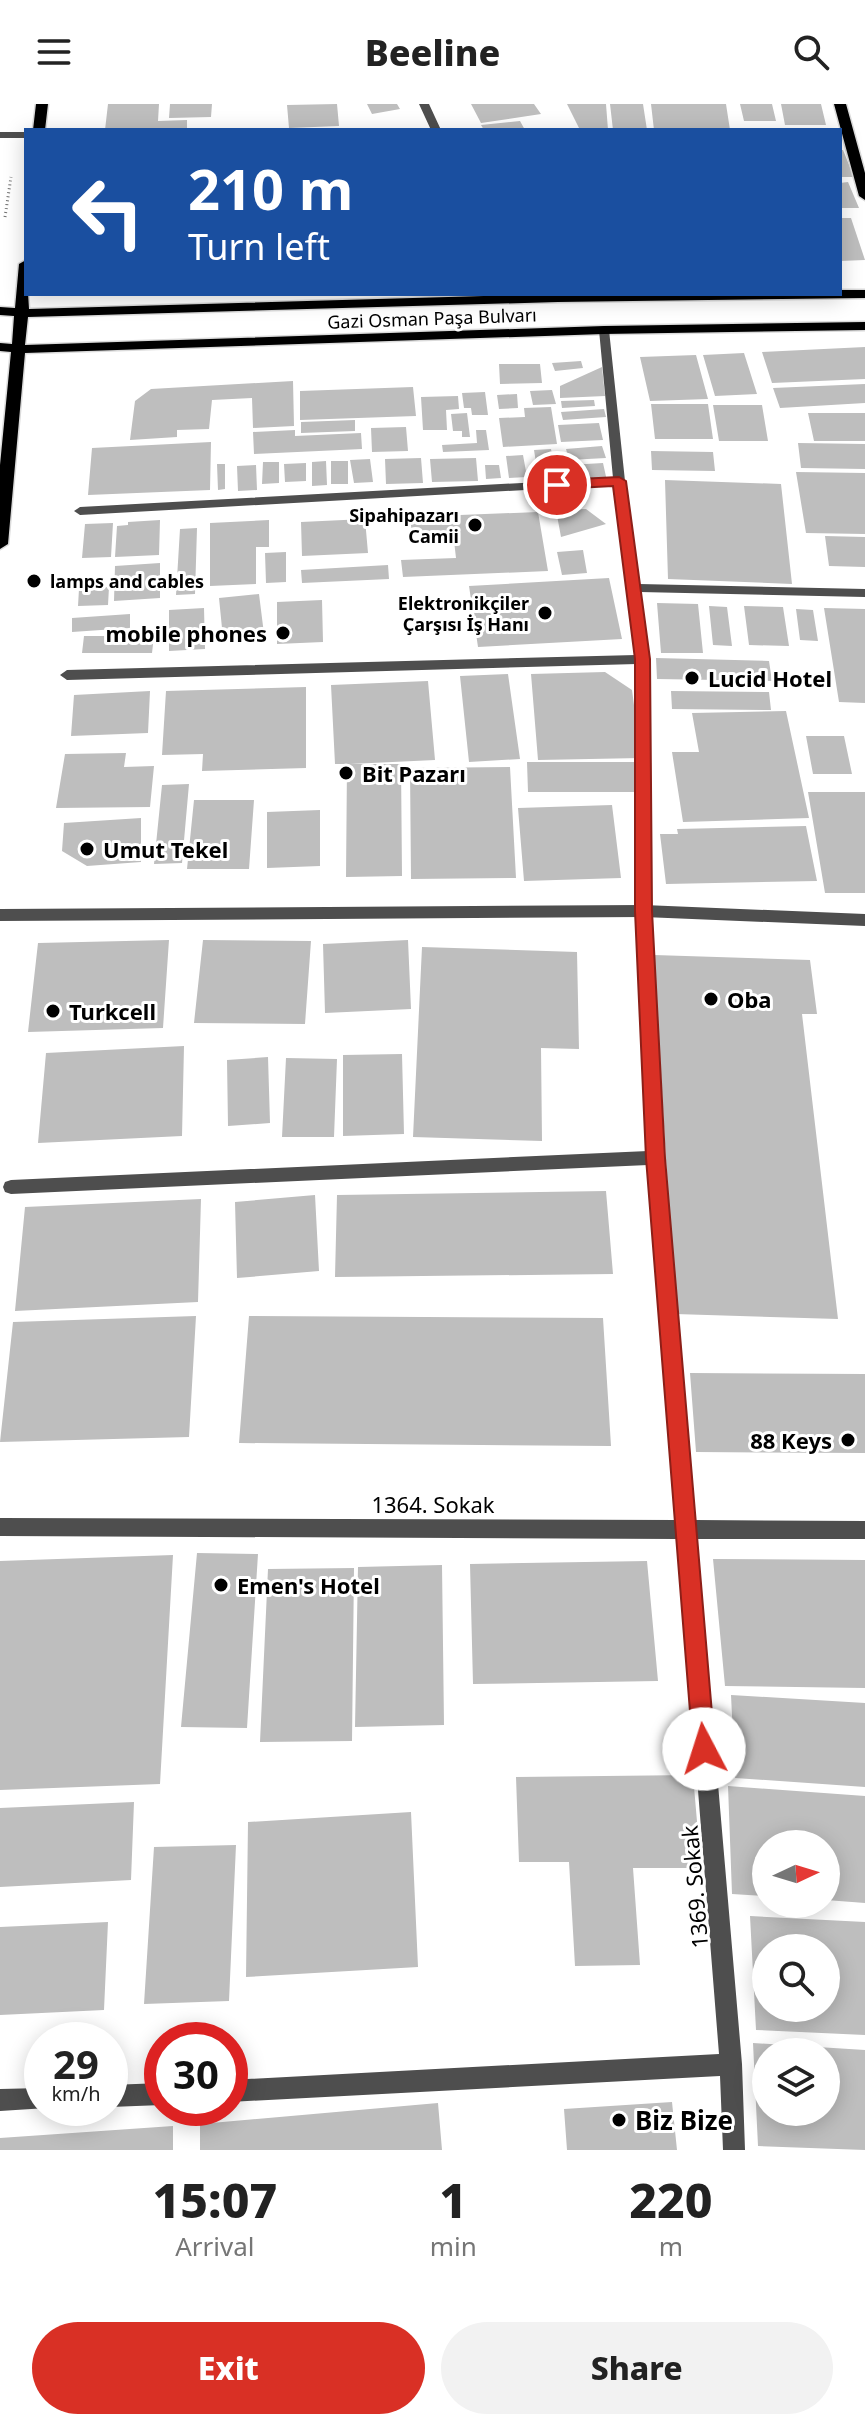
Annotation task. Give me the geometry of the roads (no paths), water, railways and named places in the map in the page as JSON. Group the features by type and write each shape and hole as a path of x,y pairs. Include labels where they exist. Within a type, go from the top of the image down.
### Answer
{"main road":[{"path":"39,128 42,104"},
{"path":"840,104 844,142 865,196"},
{"path":"0,544 24,288"},
{"name":"Gazi Osman Paşa Bulvarı","path":"842,294 865,294"},
{"name":"Gazi Osman Paşa Bulvarı","path":"0,311 22,313 628,296"},
{"name":"Gazi Osman Paşa Bulvarı","path":"0,347 17,349 604,330 865,326"}],"street":[{"path":"424,104 435,128"},
{"path":"0,135 24,135"},
{"name":"1369. Sokak","path":"604,330 619,481 643,659 644,911 656,1158 731,2064 734,2150"},
{"path":"80,511 619,481"},
{"path":"634,588 865,593"},
{"path":"67,675 643,659"},
{"path":"0,915 644,911 865,920"},
{"path":"11,1187 656,1158"},
{"name":"1364. Sokak","path":"0,1527 865,1530"},
{"path":"248,2090 731,2064"},
{"path":"0,2100 24,2099"}],"place":[{"name":"Sipahipazarı Camii","path":"475,525"},
{"name":"lamps and cables","path":"34,581"},
{"name":"Elektronikçiler Çarşısı İş Hanı","path":"545,613"},
{"name":"mobile phones","path":"283,633"},
{"name":"Lucid Hotel","path":"692,678"},
{"name":"Bit Pazarı","path":"346,773"},
{"name":"Umut Tekel","path":"87,849"},
{"name":"Oba","path":"711,999"},
{"name":"Turkcell","path":"53,1011"},
{"name":"88 Keys","path":"848,1440"},
{"name":"Emen's Hotel","path":"221,1585"},
{"name":"Biz Bize","path":"619,2120"}]}
